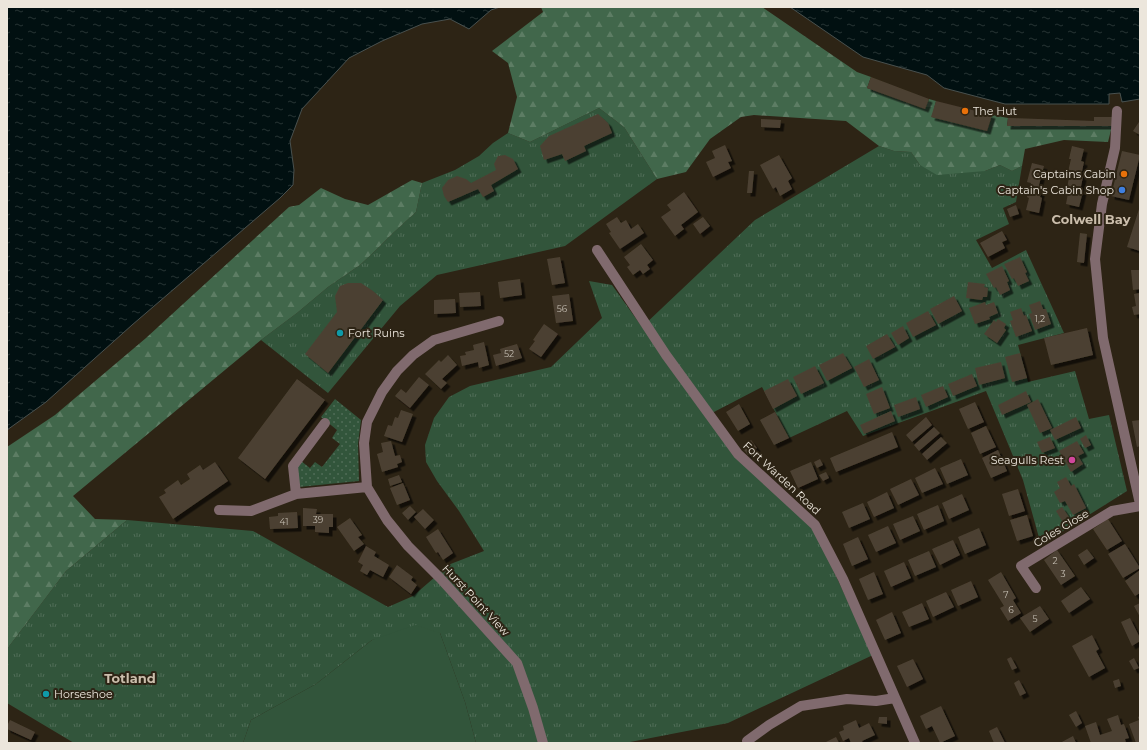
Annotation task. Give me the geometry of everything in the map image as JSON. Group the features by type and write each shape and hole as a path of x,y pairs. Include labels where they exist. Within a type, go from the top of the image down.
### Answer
{"street":[{"path":"1117,111 1115,148 1102,204 1095,259 1103,338 1140,505"},
{"name":"Fort Warden Road","path":"597,250 666,355 738,454 816,525 847,586 915,743"},
{"name":"Hurst Point View","path":"500,321 434,340 414,355 397,371 382,392 367,422 364,444 367,487 387,520 408,546 440,578 517,663 533,708 543,743"},
{"path":"296,494 292,466 325,423"},
{"path":"219,510 251,511 296,494 367,487"},
{"name":"Coles Close","path":"1036,588 1021,566 1112,511 1140,505"},
{"path":"747,741 769,725 801,706 847,699 876,701 895,698"}],"green space":[{"path":"541,7 762,7 857,72 871,77 867,88 925,109 929,99 936,101 932,117 987,131 992,115 1008,118 1007,126 1112,126 1108,142 1064,140 1025,149 1022,166 1012,171 1000,165 985,171 937,175 920,165 911,152 894,151 879,146 846,121 754,115 741,117 710,139 686,172 657,179 624,127 599,108 530,142 508,133 517,97 508,63 492,51 543,12"},
{"path":"599,108 624,127 657,179 565,246 437,275 400,306 328,393 261,340 328,287 360,265 416,212 422,183 455,170 479,156 493,143 508,133 530,142"},
{"path":"879,146 894,151 911,152 920,165 985,171 1000,165 1012,171 1022,166 1016,202 1003,208 1009,224 976,240 992,268 1026,250 1064,333 1018,345 1028,382 1075,371 1089,419 1109,415 1127,491 1041,545 1023,480 986,391 863,436 847,411 789,438 762,387 712,413 699,406 813,527 873,655 728,723 625,743 546,743 520,661 439,573 448,565 484,551 426,462 425,445 434,418 449,397 470,386 551,367 602,318 589,281 612,285 642,327 755,220"},
{"path":"412,180 422,183 416,212 360,265 328,287 261,340 73,496 95,519 127,520 66,571 7,649 7,447 55,415 146,338 289,207 299,205 321,188 345,199 368,205"},
{"path":"335,399 361,420 358,444 359,481 299,487 297,468 301,461 310,468 315,462 322,467 340,444 332,438 337,430 321,417"},
{"path":"127,520 253,531 388,607 413,596 435,577 514,664 540,743 476,743 465,702 440,633 372,640 316,684 251,720 243,743 74,743 7,703 7,649 66,571"},
{"path":"415,625 440,633 465,702 476,743 243,743 251,720 316,684 372,640"}],"water":[{"path":"7,7 500,7 491,10 469,29 450,19 422,24 382,41 349,58 302,109 290,141 294,170 293,185 46,402 7,430"},
{"path":"790,7 1140,7 1140,99 1122,102 1120,93 1109,94 1109,104 1005,104 944,88 927,75 863,57"}],"building":[{"path":"871,77 929,99 925,109 867,88"},
{"path":"936,101 992,115 987,131 931,117"},
{"path":"598,114 608,123 612,133 584,146 586,151 565,161 562,154 544,160 540,146 549,136"},
{"path":"1094,117 1112,117 1112,126 1007,126 1008,118 1094,121"},
{"path":"761,119 781,120 780,128 761,127"},
{"path":"1139,122 1140,123 1140,135 1133,131"},
{"path":"725,145 732,161 728,162 731,168 713,177 706,162 715,158 712,151"},
{"path":"1072,146 1084,149 1081,161 1084,162 1080,191 1083,191 1079,207 1066,204 1070,173 1068,172 1071,159 1069,159"},
{"path":"1122,151 1140,155 1129,200 1111,196"},
{"path":"505,155 513,159 518,169 491,185 494,191 483,197 478,189 448,202 444,196 442,188 448,180 457,176 466,179 471,183 496,170 494,164 498,156"},
{"path":"779,155 792,178 788,181 792,189 780,196 776,187 773,189 760,165"},
{"path":"1032,163 1044,166 1039,185 1043,186 1040,197 1042,198 1039,213 1026,210 1029,198 1027,197 1031,183 1027,182"},
{"path":"749,171 754,171 752,193 747,193"},
{"path":"684,192 698,212 681,225 684,229 675,236 661,217 671,210 667,205"},
{"path":"1016,205 1019,214 1010,217 1007,209"},
{"path":"1140,206 1140,251 1127,247"},
{"path":"617,217 621,223 626,220 631,229 638,224 644,233 620,249 609,233 611,232 606,224"},
{"path":"703,217 710,226 700,234 693,224"},
{"path":"1002,231 1007,240 1002,242 1005,248 988,257 980,243"},
{"path":"1080,233 1087,234 1084,263 1077,262"},
{"path":"641,244 653,260 647,265 650,269 643,274 640,270 633,275 627,267 630,265 624,257"},
{"path":"560,257 565,283 552,285 547,259"},
{"path":"1020,257 1027,272 1025,273 1029,281 1018,286 1014,278 1012,279 1004,264"},
{"path":"1002,266 1009,281 1007,282 1010,290 1000,295 986,274"},
{"path":"1131,270 1140,270 1140,289 1133,290"},
{"path":"520,279 522,295 500,298 498,282"},
{"path":"968,282 985,284 984,287 988,288 987,297 983,297 982,300 966,298"},
{"name":"Fort Ruins","path":"348,283 361,283 383,300 328,373 305,354 337,312 335,296 340,286"},
{"path":"480,292 481,306 460,307 459,293"},
{"path":"1140,293 1140,314 1134,315 1132,307 1136,306 1134,294"},
{"path":"569,294 573,321 556,323 552,296"},
{"path":"954,296 962,311 938,324 930,309"},
{"path":"455,299 456,313 434,314 434,300"},
{"path":"1040,301 1043,309 1046,309 1051,324 1035,330 1029,314 1032,313 1029,305"},
{"path":"985,302 986,305 994,302 998,313 989,317 990,319 975,324 969,308"},
{"path":"1021,308 1024,316 1026,315 1032,331 1016,337 1010,321 1013,320 1010,312"},
{"path":"928,311 936,325 913,337 906,323"},
{"path":"998,319 1006,324 1004,328 1006,330 997,343 984,334 994,320 996,322"},
{"path":"544,324 558,334 541,357 529,349 535,341 533,340"},
{"path":"903,326 909,338 898,345 891,333"},
{"path":"1087,328 1093,355 1051,365 1044,338"},
{"path":"887,334 895,347 873,359 866,346"},
{"path":"484,342 489,365 479,368 478,362 462,366 460,356 466,355 465,352 474,350 473,345"},
{"path":"517,344 522,358 496,366 493,355 501,353 500,349"},
{"path":"843,353 852,368 827,381 819,365"},
{"path":"1020,353 1027,378 1012,382 1005,357"},
{"path":"448,355 457,365 442,379 447,383 441,389 425,374 439,360 441,362"},
{"path":"869,359 879,380 864,387 854,367"},
{"path":"1001,362 1005,378 979,385 975,368"},
{"path":"815,366 824,383 801,394 793,377"},
{"path":"972,374 977,386 953,396 948,384"},
{"path":"419,377 429,385 410,408 395,396 401,389 406,393"},
{"path":"297,379 325,400 265,479 238,458"},
{"path":"788,379 797,396 773,409 764,391"},
{"path":"943,386 948,397 926,407 921,395"},
{"path":"882,387 890,408 874,414 866,394"},
{"path":"1026,391 1031,402 1002,415 998,405"},
{"path":"916,397 920,409 898,417 894,405"},
{"path":"1038,399 1052,428 1040,433 1027,405"},
{"path":"975,402 984,422 968,429 959,409"},
{"path":"739,404 750,424 738,431 726,412"},
{"path":"401,410 413,414 402,442 384,436 388,425 392,426 395,417 398,418"},
{"path":"891,411 895,421 864,434 860,425"},
{"path":"775,412 789,438 774,445 760,420"},
{"path":"926,417 932,425 912,442 906,435"},
{"path":"1076,417 1081,428 1055,440 1050,430"},
{"path":"1140,420 1140,446 1137,447 1132,421"},
{"path":"986,426 996,447 980,454 971,433"},
{"path":"934,427 940,433 919,451 914,445"},
{"path":"892,432 898,447 836,472 830,458"},
{"path":"1086,435 1091,445 1085,448 1080,439"},
{"path":"941,437 947,443 927,460 922,454"},
{"path":"1050,437 1055,448 1042,453 1037,442"},
{"path":"751,440 757,448 748,455 742,447"},
{"path":"391,441 395,456 400,455 402,462 397,464 398,467 382,472 377,454 383,452 381,443"},
{"name":"Seagulls Rest","path":"1077,441 1084,453 1078,456 1083,464 1071,472 1059,451"},
{"path":"998,450 1007,471 991,478 982,458"},
{"path":"820,459 823,465 817,468 814,462"},
{"path":"961,459 968,475 947,484 940,468"},
{"path":"215,462 228,481 173,519 159,497 166,493 164,490 178,480 181,485 190,479 187,474 200,465 203,470"},
{"path":"811,462 818,479 798,488 790,471"},
{"path":"935,468 943,484 922,493 915,478"},
{"path":"826,472 829,478 823,481 819,475"},
{"path":"399,475 402,482 390,486 388,479"},
{"path":"1066,477 1071,486 1074,484 1086,508 1073,515 1065,501 1060,503 1054,492 1060,488 1057,482"},
{"path":"911,479 919,495 898,505 890,489"},
{"path":"403,483 410,500 397,505 390,488"},
{"path":"1018,489 1025,511 1009,516 1002,494"},
{"path":"887,492 894,508 874,517 867,502"},
{"path":"962,494 969,510 949,519 942,503"},
{"path":"863,503 870,519 849,528 842,512"},
{"path":"938,505 944,521 924,530 917,514"},
{"path":"410,506 416,512 408,520 402,513"},
{"path":"1062,507 1069,517 1062,521 1056,511"},
{"path":"303,508 317,509 316,514 333,514 333,527 329,527 329,533 315,532 315,526 303,526"},
{"path":"423,509 434,520 425,529 414,517"},
{"path":"297,512 298,528 270,529 269,517 278,516 278,513"},
{"path":"1027,515 1033,536 1017,541 1010,520"},
{"path":"913,516 920,531 900,540 893,524"},
{"path":"350,518 362,535 358,537 364,544 354,551 337,527"},
{"path":"1108,519 1122,541 1107,550 1093,529"},
{"path":"888,526 896,543 876,552 868,535"},
{"path":"979,528 986,545 965,554 958,537"},
{"path":"438,529 453,553 443,560 438,552 436,553 426,537"},
{"path":"858,537 868,559 852,566 843,544"},
{"path":"953,540 960,555 940,565 932,549"},
{"path":"1125,544 1140,568 1123,578 1108,554"},
{"path":"366,546 376,552 374,556 389,565 383,577 370,570 367,575 360,571 363,565 358,562"},
{"path":"1087,549 1094,558 1084,565 1078,555"},
{"path":"1057,550 1075,576 1061,585 1044,560"},
{"path":"929,551 936,567 915,576 908,560"},
{"path":"904,562 911,578 891,587 884,571"},
{"path":"397,565 413,577 411,580 417,585 411,594 389,577"},
{"path":"1140,570 1140,593 1135,596 1125,581"},
{"path":"874,572 883,594 868,600 859,579"},
{"path":"1001,572 1016,598 1013,600 1021,613 1008,621 1000,608 1004,606 988,580"},
{"path":"971,581 978,597 958,606 951,590"},
{"path":"1081,587 1090,599 1069,613 1061,601"},
{"path":"946,592 954,607 933,617 926,601"},
{"path":"922,603 929,619 909,627 902,612"},
{"path":"1140,603 1140,617 1134,606"},
{"path":"1040,606 1049,619 1030,632 1020,618"},
{"path":"892,612 901,633 885,640 876,620"},
{"path":"1130,618 1140,638 1140,641 1132,646 1121,622"},
{"path":"1092,635 1099,649 1096,651 1105,668 1089,677 1072,646"},
{"path":"1011,657 1017,668 1012,670 1007,659"},
{"path":"1134,658 1139,668 1134,670 1129,661"},
{"path":"913,659 923,679 907,687 897,666"},
{"path":"1119,679 1121,686 1115,688 1113,681"},
{"path":"1019,680 1026,693 1020,696 1014,683"},
{"path":"941,706 955,736 940,743 932,726 926,729 920,716"},
{"path":"1076,711 1082,723 1076,727 1069,715"},
{"path":"1118,715 1121,725 1124,724 1129,738 1125,739 1126,743 1091,743 1085,726 1096,722 1100,735 1112,731 1107,719"},
{"path":"1140,716 1140,743 1136,743 1129,724 1139,720 1138,717"},
{"path":"879,717 887,717 887,724 878,723"},
{"path":"10,720 35,732 31,740 7,729"},
{"path":"856,720 859,728 869,723 875,735 862,741 863,743 851,743 849,738 843,741 839,732 844,730 843,726"},
{"path":"997,727 1005,743 994,743 989,731"},
{"path":"1073,736 1076,743 1060,743"},
{"path":"836,737 839,743 824,743"}],"place":[{"name":"The Hut","path":"965,111"},
{"name":"Captains Cabin","path":"1124,174"},
{"name":"Captain's Cabin Shop","path":"1122,190"},
{"name":"Fort Ruins","path":"340,333"},
{"name":"Seagulls Rest","path":"1072,460"},
{"name":"Horseshoe","path":"46,694"}],"district":[{"name":"Colwell Bay","path":"1091,219"},
{"name":"Totland","path":"130,678"}]}
